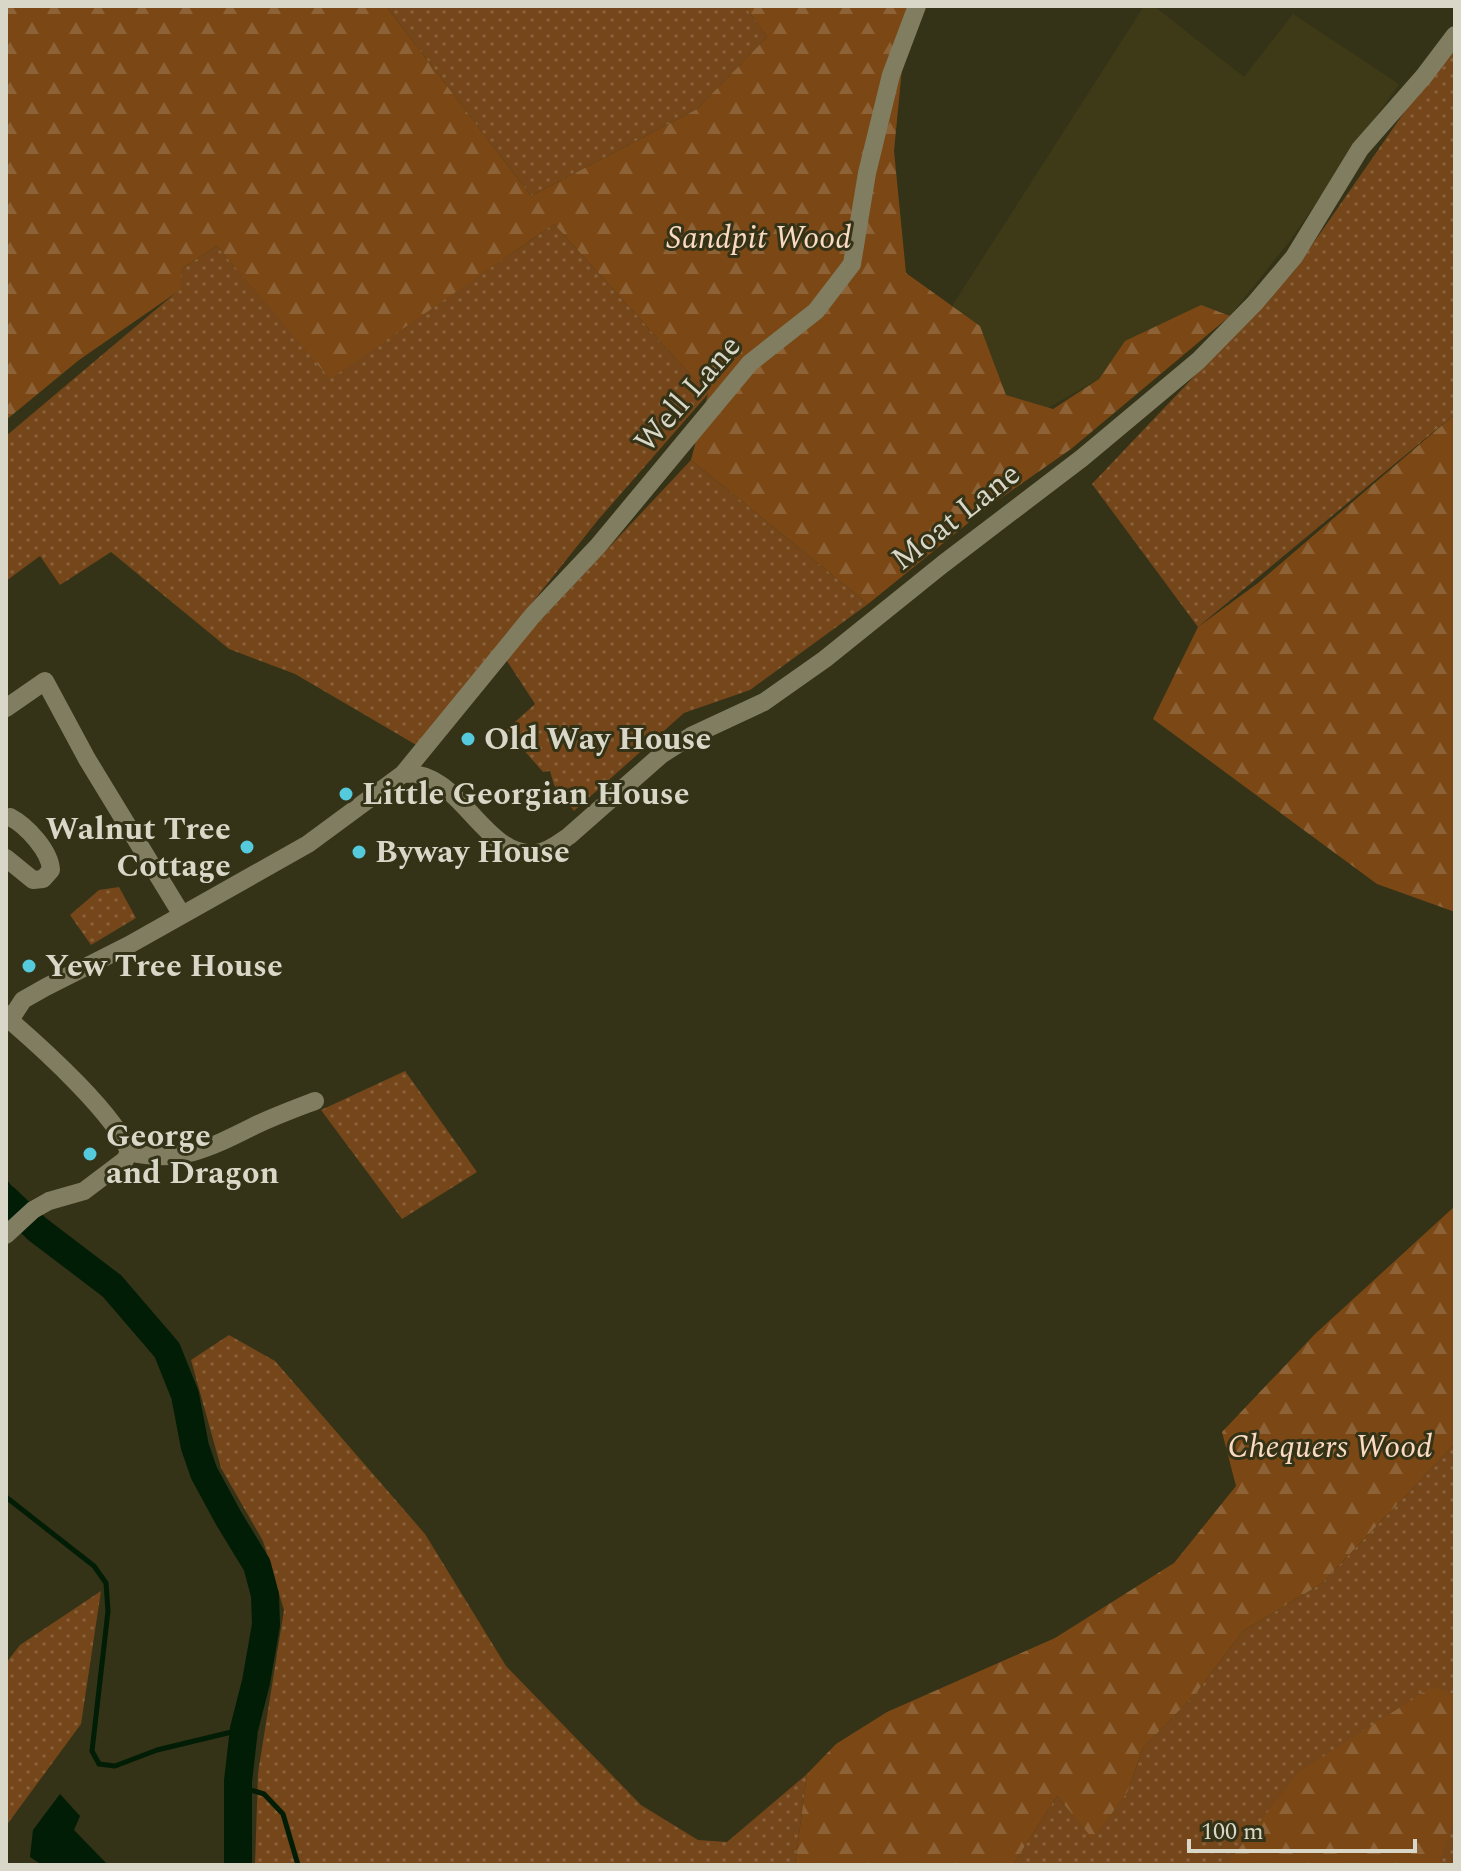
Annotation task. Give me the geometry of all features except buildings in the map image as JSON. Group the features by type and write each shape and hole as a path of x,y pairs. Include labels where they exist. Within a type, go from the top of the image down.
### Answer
{"street":[{"name":"Well Lane","path":"9,1016 23,1000 308,844 403,774 533,615 598,546 750,363 816,311 852,264 867,173 891,75 917,6"},
{"name":"Moat Lane","path":"403,774 419,772 436,780 513,850 536,853 553,847 569,836 661,755 691,736 764,702 825,659 1082,458 1198,361 1255,303 1294,257 1360,149 1424,76 1455,35"},
{"path":"6,708 45,681 87,759 182,915"},
{"path":"6,818 21,822 50,858 51,870 43,879 33,880 6,858"},
{"path":"9,1016 100,1110 125,1140 129,1152 125,1160 84,1191 49,1201 33,1210 10,1231"},
{"path":"129,1152 161,1158 181,1156 238,1136 250,1127 315,1101"}],"shaded area":[{"path":"386,6 745,6 767,37 697,109 531,196"},
{"path":"1144,6 1154,6 1244,77 1293,14 1399,84 1289,242 1230,316 1125,341 1099,379 1048,408 1006,395 980,326 952,306"},
{"path":"1455,39 1455,414 1198,627 1092,484 1294,271"},
{"path":"554,224 708,394 598,520 418,746 295,674 229,649 111,552 60,585 40,556 6,581 6,436 179,290 182,268 217,246 330,378"},
{"path":"691,460 868,604 750,690 684,713 574,811 554,785 550,771 543,772 506,730 535,704 505,658"},
{"path":"119,887 136,918 91,945 70,915 99,890"},
{"path":"405,1071 477,1172 402,1219 321,1110"},
{"path":"6,1179 25,1202 28,1211 11,1220 6,1215"},
{"path":"229,1335 275,1361 425,1534 506,1666 641,1805 698,1840 727,1842 807,1774 795,1865 255,1865 258,1773 284,1610 263,1541 221,1468 191,1360"},
{"path":"1455,1444 1455,1865 1013,1865 1057,1796 1093,1838 1128,1791 1143,1748 1197,1692 1243,1631 1321,1584"},
{"path":"101,1591 81,1724 6,1826 6,1663 20,1645"},
{"path":"60,1794 80,1816 74,1830 108,1865 42,1865 30,1857 33,1830"}],"green space":[{"name":"Sandpit Wood","path":"6,6 386,6 531,196 697,109 767,37 745,6 908,6 894,151 906,273 980,326 1006,395 1053,409 1099,379 1125,341 1201,305 1230,316 1071,449 988,507 868,604 691,460 708,394 554,224 330,379 217,246 182,268 180,290 79,360 6,420"},
{"path":"1455,414 1455,912 1377,884 1153,719 1198,627 1258,583"},
{"name":"Chequers Wood","path":"1455,1206 1455,1444 1321,1584 1243,1631 1197,1692 1143,1748 1128,1791 1093,1839 1057,1796 1013,1865 795,1865 807,1774 836,1744 887,1712 1055,1638 1174,1563 1236,1486 1222,1432 1315,1334"},
{"path":"1432,1687 1455,1694 1455,1820 1438,1865 1226,1865 1299,1772"}],"waterway":[{"path":"6,1199 37,1229 112,1286 167,1350 185,1395 195,1447 204,1473 257,1565 265,1595 266,1625 244,1729 238,1781 238,1865"},
{"path":"6,1497 94,1566 106,1583 108,1611 92,1751 99,1764 115,1766 157,1750 244,1729"},
{"path":"238,1786 264,1794 283,1814 298,1865"}],"place":[{"name":"Old Way House","path":"468,739"},
{"name":"Little Georgian House","path":"346,794"},
{"name":"Walnut Tree Cottage","path":"247,847"},
{"name":"Byway House","path":"359,852"},
{"name":"Yew Tree House","path":"29,966"},
{"name":"George and Dragon","path":"90,1154"}]}
